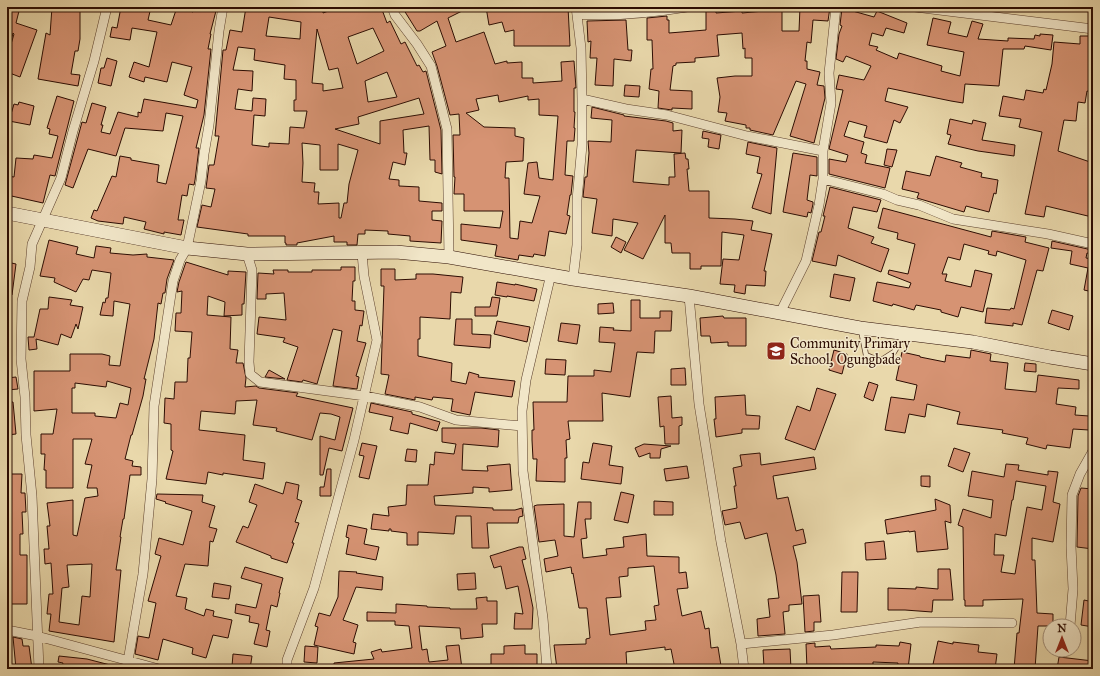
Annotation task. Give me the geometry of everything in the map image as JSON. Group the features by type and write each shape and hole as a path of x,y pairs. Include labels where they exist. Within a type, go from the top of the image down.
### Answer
{"street":[{"path":"39,669 32,496 21,359 22,301 30,267 32,244 44,221 61,178 73,131 94,61 107,7"},
{"path":"128,661 143,574 152,479 154,406 173,282 180,260 187,248 201,181 204,154 210,125 219,30 223,7"},
{"path":"392,7 395,15 417,44 431,66 447,130 449,257"},
{"path":"573,279 577,245 577,200 582,145 581,48 576,11 601,16 634,14 687,7"},
{"path":"780,312 806,261 819,205 823,179 823,151 831,104 829,73 836,7"},
{"path":"915,7 1093,29"},
{"path":"582,99 626,109 667,115 747,136 823,151"},
{"path":"823,179 883,194 898,200 919,205 953,219 1048,234 1093,244"},
{"path":"7,213 187,248 247,254 396,252 449,257 573,279 689,296 860,328 973,342 1093,364"},
{"path":"287,669 287,660 314,588 354,440 377,340 364,276 362,253"},
{"path":"247,254 252,270 249,362 250,374 260,382 365,396 420,407 456,420 522,426"},
{"path":"547,669 543,618 522,471 522,411 526,380 551,274"},
{"path":"689,296 698,404 721,542 741,644 744,669"},
{"path":"1071,618 1073,589 1071,546 1072,495 1080,474 1093,451"},
{"path":"741,644 834,635 922,622 1012,623"},
{"path":"7,630 37,636 159,669"}],"lane":[{"path":"860,328 866,355 880,361 894,352 904,334"}],"building":[{"path":"7,7 20,7 16,23 37,30 20,77 7,72 7,58 14,34 13,33 10,45 7,45"},
{"path":"52,7 80,7 80,39 78,51 75,51 71,74 80,75 78,86 38,79 46,33 50,35"},
{"path":"121,7 151,7 148,20 171,25 177,7 193,12 194,7 217,7 208,49 211,49 204,115 196,148 199,148 195,180 194,185 189,184 187,196 182,195 178,220 184,220 181,235 164,232 164,234 144,229 146,222 124,217 123,224 98,221 91,218 94,210 97,211 112,176 116,177 120,156 131,158 131,160 159,165 157,182 166,184 183,116 166,113 163,131 125,128 116,156 88,149 73,188 65,185 82,122 86,123 92,103 106,107 101,125 103,125 101,132 110,134 118,112 138,117 138,112 141,113 144,99 196,108 198,100 184,95 192,67 172,62 167,82 145,77 144,82 129,77 134,62 149,67 157,32 132,28 130,40 110,37 112,27 117,28"},
{"path":"246,7 288,7 301,9 301,7 323,8 323,13 339,7 381,7 387,23 390,21 401,44 405,42 417,66 419,65 423,72 426,71 441,130 442,174 435,172 435,160 430,160 429,126 403,130 404,153 407,153 405,165 393,162 389,179 399,180 399,186 419,187 419,201 442,203 442,211 432,211 432,220 442,221 441,243 410,241 410,236 388,234 388,231 365,230 365,234 358,234 357,245 347,245 347,242 334,242 334,236 297,243 297,245 286,245 285,236 248,236 248,234 197,227 202,205 211,207 215,189 206,188 209,165 214,165 219,136 215,136 223,50 226,50 230,30 242,32","holes":["269,17 301,22 300,39 266,36","373,28 384,51 357,64 348,37","317,29 329,70 338,68 343,88 323,91 323,84 312,83","238,47 255,49 254,60 285,65 284,79 296,80 296,100 294,100 294,111 307,111 304,128 290,127 289,144 269,143 269,147 252,145 254,115 265,116 266,99 253,98 252,111 235,109 238,89 252,91 253,71 233,70","387,72 397,97 368,102 365,81","419,98 424,114 380,121 380,144 335,129 359,124 358,117","302,143 320,145 320,170 338,170 338,144 358,150 349,184 347,203 344,203 341,218 339,218 339,203 318,204 319,192 314,192 315,183 302,182"]},
{"path":"402,7 470,7 448,18 456,42 484,32 495,64 507,61 507,63 522,62 522,78 533,78 533,83 562,81 561,62 574,61 576,88 574,88 574,141 567,141 565,175 573,176 567,215 570,216 566,234 549,231 545,256 534,254 533,257 519,255 518,260 495,256 497,245 461,240 461,224 500,228 503,211 464,211 464,194 454,194 455,177 453,135 460,135 459,114 450,115 432,52 446,46 437,21 420,31 417,31","holes":["498,95 499,102 528,96 528,100 539,99 539,115 558,116 553,180 539,178 537,162 528,163 524,194 540,196 532,223 520,221 518,239 510,238 509,178 505,178 506,162 523,161 524,138 515,136 515,128 484,127 466,113 479,110 476,99"]},
{"path":"486,7 568,7 570,46 514,46 514,30 505,32 502,22 489,25"},
{"path":"585,7 626,7 626,8 591,9"},
{"path":"764,7 782,7 782,31 799,31 800,7 830,7 828,21 813,20 811,43 807,42 805,61 807,61 807,69 820,72 817,85 824,86 825,98 814,143 790,136 806,84 796,81 773,135 750,130 750,128 746,128 746,125 725,121 727,113 718,112 720,97 717,78 752,76 752,58 745,58 742,33 717,35 719,56 695,58 695,62 676,63 676,65 673,66 670,90 692,91 692,109 672,108 672,110 658,108 659,91 649,89 651,69 653,69 652,40 647,40 647,18 667,16 667,20 669,20 669,33 706,30 706,11 716,11 716,13 742,11 742,13 764,11"},
{"path":"842,8 874,17 877,11 907,23 904,33 886,28 883,36 872,33 869,45 878,47 876,50 897,59 899,53 942,66 941,71 960,76 964,52 927,45 933,18 951,22 948,33 967,37 972,21 983,24 978,39 1008,41 1008,38 1034,39 1035,35 1053,35 1051,50 1025,46 1024,49 1003,49 999,86 965,84 963,103 888,88 885,101 908,107 900,123 894,120 887,143 864,137 867,126 849,121 844,136 864,142 861,153 867,155 865,163 890,168 885,188 829,174 829,159 846,162 848,155 829,149 843,90 836,89 839,75 864,80 871,66 846,56 843,62 836,59 839,34 842,26 840,25"},
{"path":"626,20 628,50 632,50 631,61 614,59 613,86 595,85 597,58 590,58 591,41 588,42 587,21"},
{"path":"1080,36 1093,36 1092,92 1087,91 1085,103 1078,102 1076,121 1064,120 1058,151 1093,163 1092,217 1046,206 1044,217 1025,214 1042,132 1019,127 1021,119 999,116 1003,96 1024,100 1026,90 1043,93 1044,89 1046,90 1052,64 1054,42 1080,44"},
{"path":"107,58 117,61 111,86 98,83 101,68 104,68"},
{"path":"625,85 640,86 639,97 624,96"},
{"path":"57,96 74,101 55,176 50,175 43,203 7,195 7,176 14,177 16,158 33,159 34,155 52,158 58,136 49,134 50,129 47,128"},
{"path":"19,102 34,106 30,125 9,121 14,104 18,105"},
{"path":"592,107 624,116 666,121 673,123 673,131 682,130 681,153 636,150 633,182 669,185 669,177 675,177 674,154 685,153 686,159 688,159 689,169 687,169 689,191 709,191 709,218 753,221 751,230 772,234 764,271 766,271 765,286 746,285 745,294 734,292 735,285 720,284 723,259 739,260 744,235 722,232 721,266 701,266 701,269 690,269 690,253 672,253 671,243 665,243 665,215 643,259 624,250 638,223 613,219 612,236 592,233 597,199 583,197 585,177 587,177 589,153 588,141 611,142 612,120 591,118"},
{"path":"950,119 972,124 973,120 986,123 982,140 1015,145 1014,156 978,151 948,144 951,135 947,134"},
{"path":"703,131 721,135 719,149 708,147 709,139 702,138"},
{"path":"748,142 777,148 771,214 752,208 762,174 757,173 760,157 746,154"},
{"path":"887,149 897,150 892,167 884,165"},
{"path":"793,153 817,157 817,176 810,175 807,200 813,202 813,204 811,213 808,212 807,217 783,212"},
{"path":"936,156 962,163 960,167 982,173 981,177 998,180 996,194 994,193 989,212 966,206 964,212 917,198 919,193 902,189 906,171 930,176"},
{"path":"830,187 881,200 877,212 853,207 848,228 874,237 871,243 889,249 881,272 838,255 836,266 812,261 819,232 821,232 825,216 823,216"},
{"path":"883,208 991,237 992,231 1026,237 1025,242 1049,248 1043,271 1037,270 1022,325 1013,323 1013,326 985,323 987,308 1014,309 1026,260 997,251 996,256 988,254 989,251 964,244 960,260 948,257 942,274 947,274 945,281 971,287 975,270 992,274 983,312 961,307 958,317 941,312 941,310 916,305 914,310 893,304 892,306 873,301 877,282 909,288 911,283 888,274 889,270 908,274 915,244 897,239 898,233 878,228"},
{"path":"616,237 626,242 621,253 611,247"},
{"path":"49,240 78,247 76,254 94,258 96,246 111,248 110,253 133,255 147,254 147,257 174,260 167,279 165,293 163,293 161,304 158,303 154,339 144,379 146,379 143,396 125,459 133,461 132,466 141,467 141,475 130,475 116,570 121,570 114,642 49,631 51,614 47,614 49,594 53,594 51,563 45,564 44,549 49,549 47,526 50,526 47,503 73,500 73,535 77,536 85,498 98,496 97,488 87,488 92,465 85,464 92,439 73,439 73,488 46,488 46,470 44,470 45,454 41,454 41,434 53,434 57,409 34,411 34,371 70,371 70,354 102,354 110,356 109,365 120,366 130,304 114,301 113,316 100,315 103,302 105,303 106,298 108,298 111,273 92,270 89,280 83,279 76,292 54,282 55,278 40,276","holes":["107,381 131,388 128,405 120,403 116,418 95,416 95,413 72,413 72,388 75,388 75,383 106,387","92,564 90,597 82,596 79,625 59,622 62,588 69,587 67,565"]},
{"path":"1052,241 1092,250 1092,254 1087,253 1086,258 1093,259 1093,292 1084,290 1088,268 1070,264 1072,251 1051,248"},
{"path":"7,262 16,264 12,295 7,295"},
{"path":"186,262 228,275 228,271 246,272 242,315 224,316 225,302 208,296 207,315 231,317 230,349 238,350 236,363 243,363 246,378 245,387 256,386 259,388 298,393 296,396 353,408 342,451 329,448 323,475 320,475 320,436 335,440 340,417 320,413 312,440 276,431 277,428 253,425 257,400 236,401 235,414 201,411 199,430 245,435 243,460 265,463 263,479 208,472 206,484 166,479 173,451 171,450 171,424 164,423 165,398 174,399 175,382 187,382 188,358 190,358 192,332 175,331 176,313 181,313 182,291 177,292"},
{"path":"341,267 355,267 355,281 353,281 352,301 355,301 355,310 364,311 362,326 360,325 357,341 366,343 356,376 359,377 357,389 333,386 342,331 333,329 317,384 303,380 302,382 287,380 298,347 283,342 285,338 257,334 259,317 286,320 284,293 266,294 266,299 257,299 258,273 274,274 273,270 288,270 288,272 312,272 312,270 341,270"},
{"path":"381,269 395,269 395,280 416,279 416,274 463,277 461,293 451,292 450,319 420,317 418,356 452,363 451,381 466,384 469,372 479,375 478,377 515,381 512,397 475,392 470,415 451,411 453,399 433,397 432,400 415,397 415,400 385,394 389,375 381,374 384,286 381,286"},
{"path":"834,274 855,278 850,301 830,297"},
{"path":"497,282 537,289 534,301 495,295"},
{"path":"49,297 72,300 70,305 83,307 78,329 76,324 71,338 61,334 58,345 36,339 37,349 29,350 28,337 34,337 40,309 48,309"},
{"path":"492,297 500,298 497,316 475,316 475,307 490,307"},
{"path":"631,300 640,300 640,318 660,318 660,311 672,311 671,331 655,331 654,353 637,352 630,397 602,393 603,421 568,421 570,439 566,440 567,458 565,458 565,482 536,481 537,459 533,459 532,440 532,430 534,430 533,402 567,402 568,376 594,376 594,370 611,372 615,343 599,342 600,327 614,328 613,330 631,331"},
{"path":"613,303 614,313 598,314 598,304"},
{"path":"1052,310 1073,316 1069,330 1048,323"},
{"path":"723,316 724,318 746,318 746,346 728,346 728,342 711,343 710,336 701,336 700,318"},
{"path":"456,319 472,319 472,334 491,335 490,348 454,345"},
{"path":"497,321 530,327 527,342 494,334"},
{"path":"561,323 580,325 577,344 558,341"},
{"path":"834,350 847,354 842,374 829,370"},
{"path":"971,350 991,354 990,361 1008,363 1005,389 1036,392 1038,375 1079,380 1079,389 1058,388 1056,404 1076,407 1075,415 1089,416 1089,430 1073,429 1070,448 1047,445 1046,449 1026,444 1028,438 1002,433 1003,430 957,424 960,412 927,404 925,417 909,414 905,433 885,430 891,397 914,400 917,385 896,380 902,352 945,362 946,355 970,358"},
{"path":"546,359 566,360 565,375 545,374"},
{"path":"1025,363 1036,364 1036,372 1024,371"},
{"path":"685,368 686,385 671,385 671,369"},
{"path":"269,370 285,379 265,377"},
{"path":"16,377 18,389 7,390 7,378"},
{"path":"869,382 878,385 873,401 864,397"},
{"path":"817,388 836,394 815,450 785,439 797,406 810,411"},
{"path":"745,395 746,415 760,416 759,429 742,429 742,433 716,437 714,419 716,419 715,397"},
{"path":"671,396 672,418 682,417 682,425 679,426 679,444 665,444 664,426 660,427 658,397"},
{"path":"7,402 13,402 16,434 7,435"},
{"path":"371,403 412,412 412,414 440,422 437,431 410,423 408,434 390,430 393,417 369,412"},
{"path":"442,428 481,428 499,430 498,447 463,444 462,470 488,471 487,466 510,464 512,490 489,492 489,488 473,487 473,493 434,496 435,505 493,508 493,510 515,510 522,508 523,516 519,517 518,523 487,523 489,548 472,548 471,516 456,516 454,534 418,532 418,545 407,545 407,533 391,531 391,529 389,529 389,531 371,529 373,514 389,516 388,507 406,505 407,485 428,485 430,464 434,465 435,452 454,454 456,444 442,442"},
{"path":"362,443 377,446 369,479 359,477 364,456 359,455"},
{"path":"593,443 612,446 609,465 623,467 621,484 581,479 583,462 589,463"},
{"path":"644,444 671,446 661,449 660,458 650,458 650,453 639,457 635,448"},
{"path":"954,448 970,453 963,472 948,466"},
{"path":"407,449 417,450 416,462 405,461"},
{"path":"760,453 761,465 814,457 816,469 773,476 777,499 788,497 796,531 803,529 806,543 793,546 797,562 802,604 789,605 789,611 783,612 785,634 758,636 757,619 770,617 768,599 779,598 776,575 767,533 745,539 740,522 725,525 722,511 737,508 733,468 742,466 740,455"},
{"path":"1006,464 1019,465 1018,470 1048,475 1048,471 1058,472 1053,502 1060,504 1053,542 1032,538 1032,560 1035,560 1037,613 1053,614 1053,618 1042,618 1042,626 1038,626 1035,669 1014,669 1017,633 1019,633 1023,599 983,600 983,606 965,606 963,527 958,525 963,509 991,518 993,500 968,496 972,471 1004,477","holes":["1016,481 1046,486 1042,510 1027,507 1015,574 1001,572 1004,555 994,555 995,534 1006,536"]},
{"path":"687,466 689,478 666,481 664,469"},
{"path":"327,469 331,469 331,496 320,496 320,487 324,487"},
{"path":"7,474 22,474 21,493 25,493 26,512 22,512 23,534 20,534 20,555 27,555 27,604 10,604 10,602 7,602"},
{"path":"921,476 930,476 930,487 921,486"},
{"path":"286,482 299,485 297,499 302,501 295,522 299,523 287,563 271,558 271,556 236,542 243,526 248,528 257,505 249,502 255,484 283,494"},
{"path":"1081,488 1093,489 1093,549 1077,547 1078,496"},
{"path":"621,492 634,495 628,523 614,520"},
{"path":"157,494 203,495 202,502 215,506 209,527 217,529 213,542 210,541 208,566 185,564 176,596 187,598 185,609 204,616 206,609 214,611 213,616 232,620 228,638 213,635 206,658 192,654 193,648 163,639 158,660 135,654 138,636 149,638 156,603 148,601 161,556 155,554 159,538 183,545 192,511 156,499"},
{"path":"935,499 950,505 951,523 945,521 948,549 917,552 915,531 887,534 885,520 936,510"},
{"path":"654,501 673,502 673,515 654,515"},
{"path":"578,502 591,502 591,519 585,519 587,538 581,539 583,558 607,555 606,549 624,547 623,537 646,534 647,556 679,557 679,573 686,572 688,588 677,589 682,616 701,611 705,629 709,628 711,648 718,647 721,666 702,669 675,669 671,649 665,650 665,647 626,652 627,669 557,669 554,645 586,644 586,639 590,638 587,608 579,608 571,567 546,572 544,559 558,556 555,540 539,542 534,506 564,504 564,536 574,537","holes":["654,566 659,605 654,606 656,620 645,621 646,630 610,635 606,598 621,597 619,577 628,576 628,568"]},
{"path":"348,525 367,529 364,544 379,547 376,560 346,554 349,538 346,537"},
{"path":"884,541 886,559 866,560 865,543"},
{"path":"523,547 526,559 522,560 533,608 532,629 514,629 515,613 523,614 518,586 506,589 501,566 494,568 490,556"},
{"path":"245,567 283,578 277,607 271,605 266,630 270,631 267,647 254,644 259,624 249,622 250,616 235,613 236,604 256,608 262,584 241,578"},
{"path":"938,569 950,569 953,600 933,600 932,612 888,610 888,588 916,589 916,587 938,589"},
{"path":"339,571 357,572 356,573 383,577 382,590 356,587 343,620 358,625 353,642 356,643 354,654 314,645 318,627 315,626 319,613 330,616 338,597"},
{"path":"842,572 858,572 857,612 841,612"},
{"path":"475,573 476,589 458,590 457,574"},
{"path":"214,583 231,586 229,599 212,597"},
{"path":"819,595 821,622 814,622 814,631 805,632 803,596"},
{"path":"487,597 487,601 497,601 497,624 482,624 483,637 461,639 460,628 419,626 422,650 427,649 429,662 448,660 446,646 459,645 462,669 414,669 414,665 388,669 334,669 334,663 374,659 371,652 381,649 382,652 412,648 409,626 395,625 395,621 367,621 367,612 396,613 396,604 450,609 477,609 476,598"},
{"path":"1084,600 1093,602 1093,627 1082,625"},
{"path":"13,637 22,639 23,646 29,646 32,669 16,669"},
{"path":"938,641 953,644 953,642 979,645 978,652 997,654 995,669 974,669 951,666 951,669 932,669"},
{"path":"900,642 911,644 908,669 897,669 898,663 873,662 873,669 807,669 806,644 815,643 815,647 830,646 831,649 876,647 876,645 899,646"},
{"path":"525,645 525,654 537,654 537,669 491,669 491,654 504,654 504,646"},
{"path":"305,646 318,647 317,663 304,662"},
{"path":"790,649 791,669 773,669 773,667 764,667 763,650"},
{"path":"233,654 252,656 250,669 232,666"},
{"path":"59,656 87,659 114,666 113,669 89,669 78,666 77,669 62,667 63,663 58,662"},
{"path":"1059,658 1093,661 1093,669 1057,669"}],"place":[{"name":"Community Primary School, Ogungbade","path":"776,351"}]}
